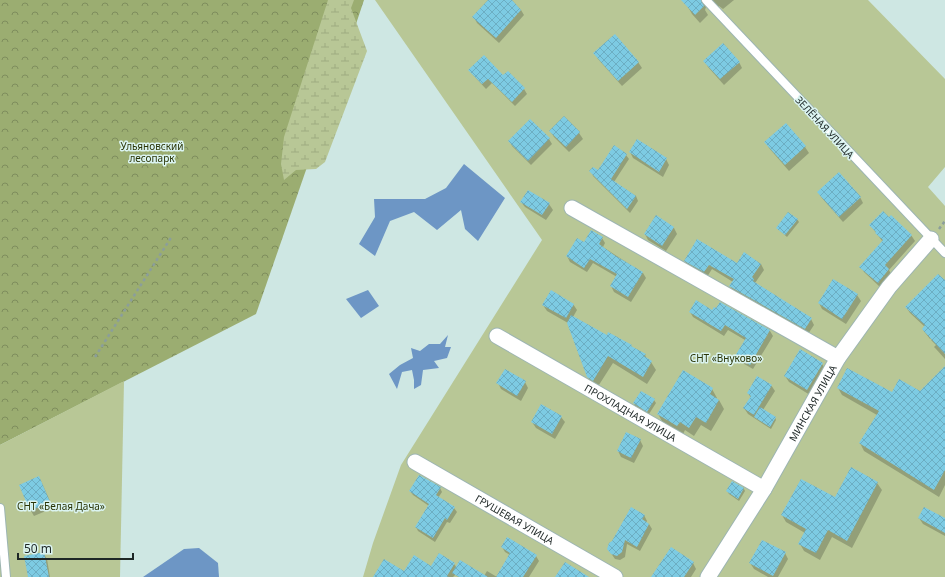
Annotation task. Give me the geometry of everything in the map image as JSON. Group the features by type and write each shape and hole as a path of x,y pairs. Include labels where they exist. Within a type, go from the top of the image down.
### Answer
{"street":[{"path":"572,208 838,358"},
{"name":"МИНСКАЯ УЛИЦА","path":"708,577 764,489 838,358 889,287 931,239"},
{"name":"ПРОХЛАДНАЯ УЛИЦА","path":"497,336 764,489"},
{"name":"ГРУШЕВАЯ УЛИЦА","path":"415,462 614,577"}],"lane":[{"name":"ЗЕЛЁНАЯ УЛИЦА","path":"706,0 945,253"},
{"path":"0,508 6,577"}],"path":[{"path":"95,357 172,236"}],"green space":[{"name":"Ульяновский лесопарк","path":"0,0 364,0 256,314 0,445"},
{"path":"328,0 354,0 351,8 367,51 325,162 316,169 296,170 284,180 281,164 284,137"},
{"name":"СНТ «Внуково»","path":"375,0 868,0 945,79 945,167 928,187 945,206 945,577 363,577 373,543 401,465 542,240"},
{"name":"СНТ «Белая Дача»","path":"124,381 120,577 0,577 0,445"}],"water":[{"path":"464,164 505,198 478,241 465,229 461,210 437,230 414,212 390,221 375,256 359,244 375,217 374,199 425,199 446,188"},
{"path":"368,290 379,306 361,318 346,299"},
{"path":"448,335 445,347 451,347 447,358 434,361 439,368 423,370 421,385 414,389 412,370 402,372 397,389 389,374 400,365 413,358 411,348 420,351 429,344 440,344"},
{"path":"199,548 218,563 219,577 143,577 184,549"}],"building":[{"path":"488,0 512,0 521,10 496,38 472,17"},
{"path":"681,0 701,0 704,6 695,15"},
{"path":"615,34 639,62 618,81 593,53"},
{"path":"723,43 740,62 720,79 703,61"},
{"path":"484,55 503,75 508,71 525,88 512,102 488,79 482,84 468,70"},
{"path":"564,116 580,132 566,147 549,131"},
{"path":"530,119 550,138 528,161 508,141"},
{"path":"786,123 806,146 785,165 764,142"},
{"path":"637,139 667,158 659,172 629,152"},
{"path":"614,145 627,154 611,179 636,196 627,209 589,171 593,167 598,170"},
{"path":"839,172 861,197 839,217 817,192"},
{"path":"528,190 550,203 542,215 520,202"},
{"path":"883,211 889,217 891,215 912,235 885,265 889,269 878,283 859,267 883,240 869,225"},
{"path":"788,212 798,219 785,235 776,228"},
{"path":"656,215 674,227 662,246 644,234"},
{"path":"591,230 603,237 599,244 614,255 643,272 628,297 610,286 617,274 590,259 584,268 566,256 577,238 584,242"},
{"path":"697,239 737,263 744,252 761,264 752,277 754,279 753,281 812,318 805,329 729,286 734,279 709,265 704,272 684,261"},
{"path":"938,274 945,280 945,354 922,329 925,325 905,307"},
{"path":"833,279 858,294 842,319 818,303"},
{"path":"551,290 574,304 566,318 542,305"},
{"path":"696,300 712,310 714,307 716,308 720,302 770,330 750,365 735,356 746,338 725,325 721,331 689,312"},
{"path":"571,315 607,335 608,332 646,354 644,356 652,361 643,377 608,356 593,381 587,377 567,323"},
{"path":"800,349 823,363 807,390 784,376"},
{"path":"945,366 945,470 934,490 859,443 879,411 837,388 847,368 892,392 899,379 920,391"},
{"path":"505,369 526,381 517,396 496,383"},
{"path":"683,370 713,388 710,394 719,400 706,423 696,417 689,428 680,422 677,426 657,414"},
{"path":"757,376 772,385 754,415 743,408 751,396 747,393"},
{"path":"641,391 655,399 647,412 633,403"},
{"path":"541,404 562,416 552,434 531,422"},
{"path":"760,407 776,417 770,427 754,417"},
{"path":"626,432 641,439 631,458 617,451"},
{"path":"851,467 878,482 847,541 828,530 816,553 798,544 806,529 781,515 801,479 835,497"},
{"path":"419,475 441,487 436,495 455,507 447,520 445,518 433,538 415,527 429,504 409,491"},
{"path":"39,476 50,502 30,511 19,485"},
{"path":"732,481 744,488 738,499 726,491"},
{"path":"631,507 645,515 642,519 649,524 637,547 625,540 622,552 617,556 611,554 607,549 609,543 612,541"},
{"path":"924,507 945,518 945,533 918,518"},
{"path":"507,537 537,555 523,577 496,577 510,553 501,547"},
{"path":"762,540 786,552 773,576 749,563"},
{"path":"671,547 694,562 684,577 651,577"},
{"path":"44,552 49,577 28,577 24,556"},
{"path":"439,553 455,563 447,576 449,577 373,577 384,559 404,571 414,555 431,566"},
{"path":"460,560 488,577 459,577 452,573"},
{"path":"565,562 589,577 555,577"}]}
